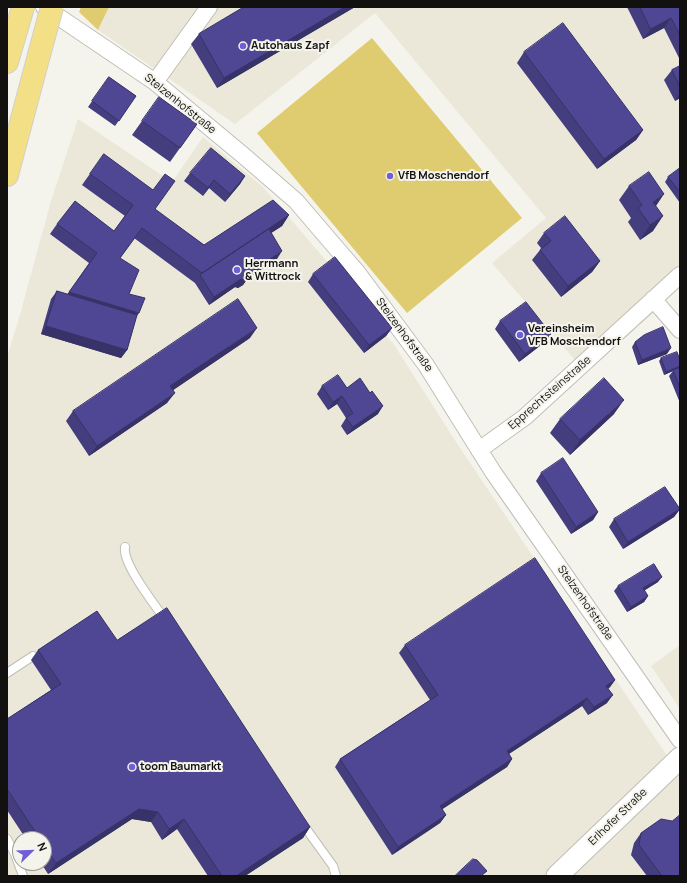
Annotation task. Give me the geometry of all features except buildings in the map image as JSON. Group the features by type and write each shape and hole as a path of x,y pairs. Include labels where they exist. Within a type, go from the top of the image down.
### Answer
{"highway":[{"path":"10,52 23,7"},
{"path":"7,175 52,7"}],"street":[{"name":"Stelzenhofstraße","path":"44,7 155,82 296,201 357,272 426,365 479,450 680,740"},
{"path":"155,82 209,7"},
{"name":"Epprechtsteinstraße","path":"479,450 525,418 680,275"},
{"path":"653,299 680,330"},
{"name":"Erlhofer Straße","path":"557,876 680,758"}],"lane":[{"path":"125,547 124,552 131,568 173,631"},
{"path":"7,673 33,656"},
{"path":"298,817 333,866 336,876"},
{"path":"7,839 15,854 23,876"}],"shaded area":[{"path":"81,7 109,7 98,30 79,12"},
{"path":"109,7 680,7 680,287 586,373 492,263 546,218 375,13 235,124 98,30"},
{"name":"VfB Moschendorf","path":"372,38 522,218 407,313 257,133"},
{"path":"78,119 172,182 203,137 262,186 330,265 393,343 458,445 680,775 680,876 7,876 7,357 51,201"},
{"path":"680,645 680,709 651,666"}],"place":[{"name":"Autohaus Zapf","path":"243,46"},
{"name":"VfB Moschendorf","path":"390,176"},
{"name":"Herrmann & Wittrock","path":"237,270"},
{"name":"Vereinsheim VFB Moschendorf","path":"520,335"},
{"name":"toom Baumarkt","path":"132,767"}]}
